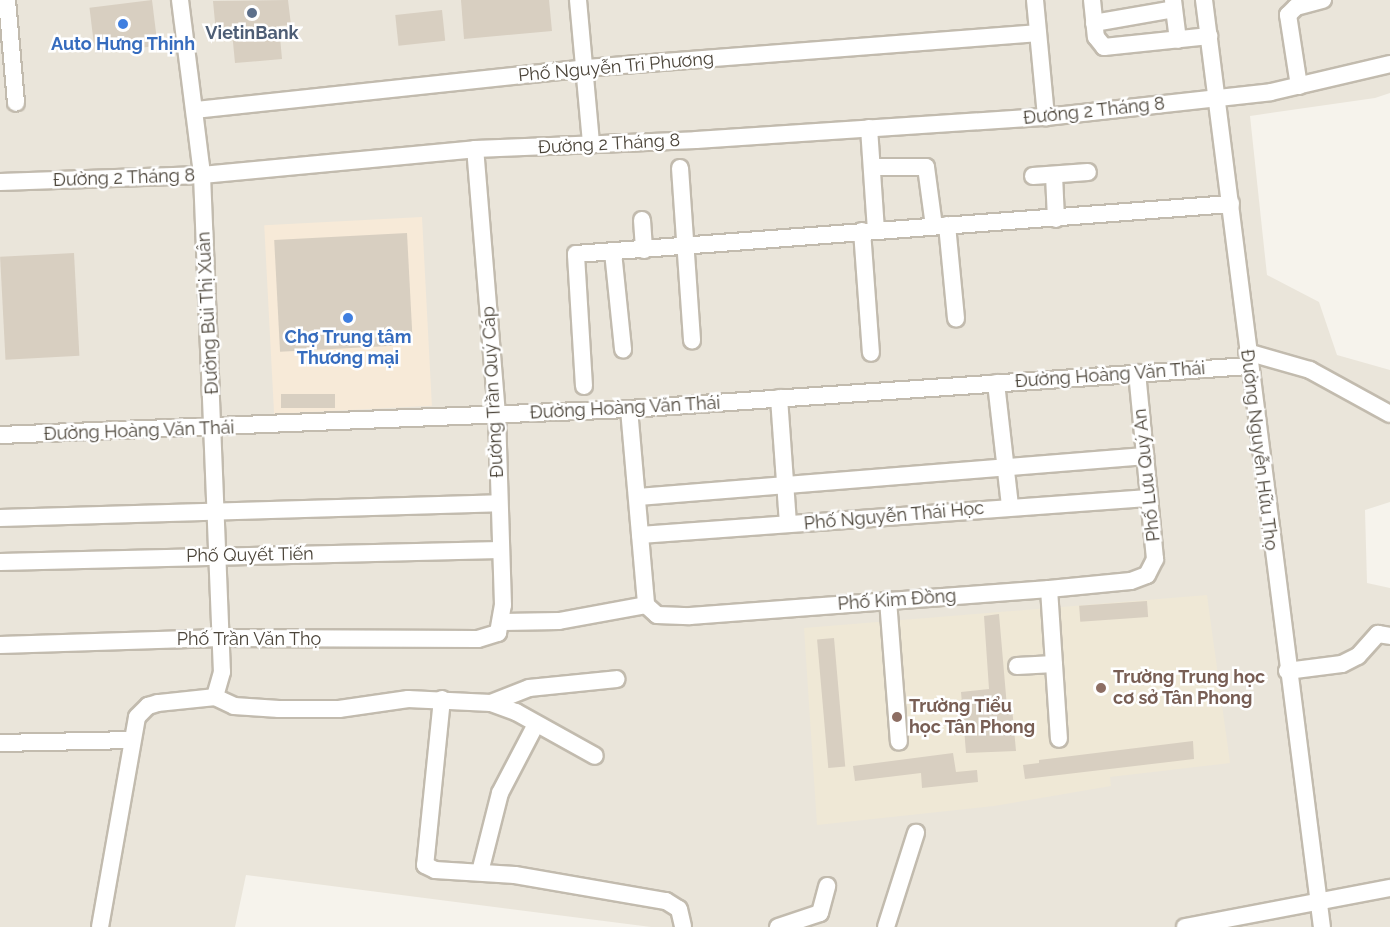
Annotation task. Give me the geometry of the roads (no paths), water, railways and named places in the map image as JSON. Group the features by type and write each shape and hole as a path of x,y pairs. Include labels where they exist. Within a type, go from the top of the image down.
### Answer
{"street":[{"path":"7,0 16,103"},
{"name":"Đường Bùi Thị Xuân","path":"180,0 202,175 221,638 221,684 215,697"},
{"path":"578,0 591,144"},
{"path":"1035,0 1046,117"},
{"path":"1092,0 1097,41 1104,47 1209,36"},
{"name":"Đường Nguyễn Hữu Thọ","path":"1204,0 1287,671 1322,927"},
{"path":"1299,86 1288,15 1296,7 1323,0"},
{"path":"1094,23 1173,4 1178,40"},
{"name":"Phố Nguyễn Tri Phương","path":"195,110 585,68 1038,33"},
{"name":"Đường 2 Tháng 8","path":"0,182 202,175 475,149 1046,117 1217,99 1299,86 1390,64"},
{"path":"869,128 873,167 869,231 872,353"},
{"name":"Đường Trần Quý Cáp","path":"475,149 497,415 500,628"},
{"path":"873,167 926,167 940,225 956,319"},
{"path":"680,168 692,341"},
{"path":"1034,176 1088,172"},
{"path":"1054,175 1056,219"},
{"path":"584,386 576,254 1231,204"},
{"path":"642,220 644,250"},
{"path":"613,252 623,349"},
{"name":"Đường Hoàng Văn Thái","path":"0,435 213,428 629,409 1137,373 1248,359 1310,370 1390,414"},
{"name":"Phố Lưu Quý An","path":"1137,373 1155,559 1147,575"},
{"path":"996,383 1010,506"},
{"path":"779,398 788,524"},
{"path":"629,409 647,608"},
{"path":"638,497 1005,465 1145,456"},
{"name":"Phố Nguyễn Thái Học","path":"640,535 1010,506 1149,498"},
{"path":"0,519 499,504"},
{"name":"Phố Quyết Tiến","path":"0,562 216,555 500,550"},
{"name":"Phố Kim Đồng","path":"647,608 666,616 690,616 1049,589 1131,581 1147,575"},
{"path":"1049,589 1059,739"},
{"path":"888,600 899,742"},
{"name":"Phố Trần Văn Thọ","path":"0,645 221,638 478,639 500,628 647,608"},
{"path":"1287,671 1342,664 1358,656 1378,634 1390,636"},
{"path":"1017,666 1054,664"},
{"path":"491,703 529,688 617,679"},
{"path":"100,927 131,740 137,717 148,706 215,697 243,708 319,710 408,699 491,703 595,756"},
{"path":"442,699 425,865 435,870 480,872 666,901 679,909 683,927"},
{"path":"480,872 500,793 536,724"},
{"path":"0,743 131,740"},
{"path":"886,927 916,833"},
{"path":"778,927 819,913 827,886"},
{"path":"1185,927 1390,888"}],"place":[{"name":"VietinBank","path":"252,13"},
{"name":"Auto Hưng Thịnh","path":"123,24"},
{"name":"Chợ Trung tâm Thương mại","path":"348,318"},
{"name":"Trường Trung học cơ sở Tân Phong","path":"1101,688"},
{"name":"Trường Tiểu học Tân Phong","path":"897,717"}]}
